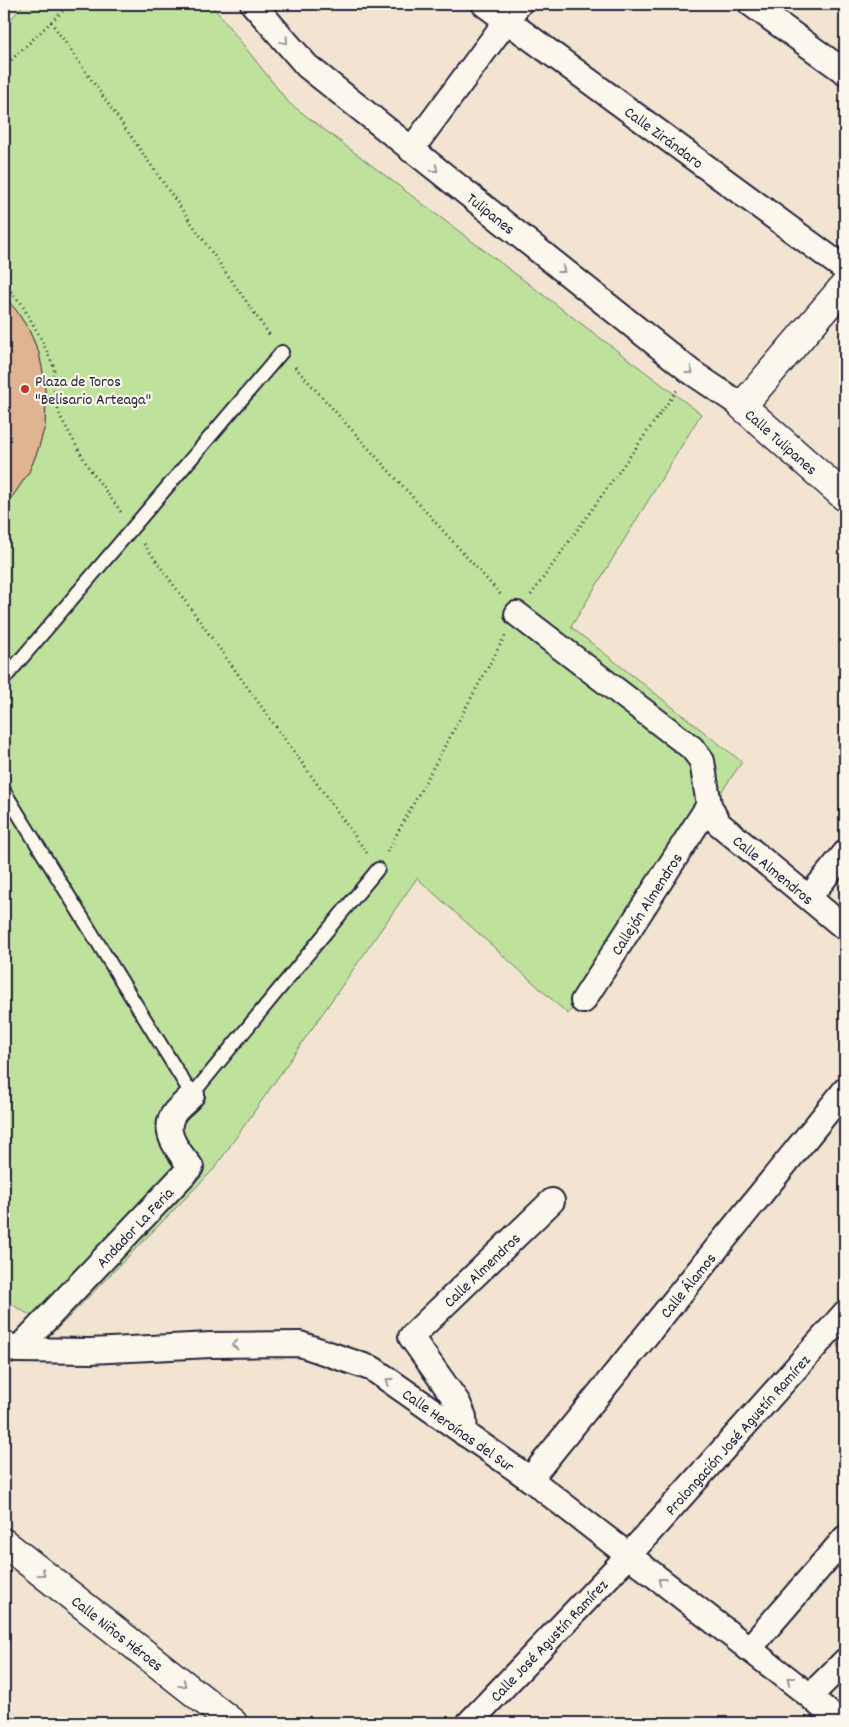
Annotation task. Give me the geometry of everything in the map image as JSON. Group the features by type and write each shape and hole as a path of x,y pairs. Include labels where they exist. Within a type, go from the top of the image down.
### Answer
{"street":[{"name":"Tulipanes","path":"254,4 307,66 690,371 742,406"},
{"name":"Calle Zirándaro","path":"484,4 513,12 845,269"},
{"path":"751,4 845,72"},
{"path":"412,150 513,12"},
{"path":"742,406 845,285"},
{"name":"Calle Tulipanes","path":"742,406 845,497"},
{"name":"Calle Almendros","path":"517,614 692,748 702,761 710,805 718,823 845,928"},
{"name":"Callejón Almendros","path":"583,1001 710,805"},
{"path":"809,897 845,853"},
{"name":"Calle Álamos","path":"530,1479 845,1090"},
{"name":"Andador La Feria","path":"10,1346 192,1167 172,1142 170,1133 174,1113 192,1095"},
{"name":"Calle Almendros","path":"465,1434 464,1417 458,1403 411,1337 552,1201"},
{"name":"Prolongación José Agustín Ramírez","path":"628,1556 845,1313"},
{"name":"Calle Heroínas del Sur","path":"10,1346 90,1351 211,1345 300,1344 373,1369 530,1479 810,1696 840,1723"},
{"path":"750,1649 845,1538"},
{"name":"Calle Niños Héroes","path":"4,1543 233,1723"},
{"name":"Calle José Agustín Ramírez","path":"469,1723 628,1556"},
{"path":"810,1696 845,1661"}],"lane":[{"path":"4,679 282,352"},
{"path":"4,791 192,1095 378,869"}],"path":[{"path":"4,67 70,4"},
{"path":"51,22 282,352 517,614"},
{"path":"4,284 21,303 54,367 54,393 60,416 88,465 378,869 517,614 690,371"}],"green space":[{"path":"24,4 211,4 289,103 701,414 571,627 742,762 568,1014 417,878 214,1169 56,1330 4,1300 4,27"}],"building":[{"name":"Plaza de Toros \"Belisario Arteaga\"","path":"4,296 29,330 39,353 44,377 46,402 45,426 38,450 29,472 4,506"}],"place":[{"name":"Plaza de Toros \"Belisario Arteaga\"","path":"25,389"}]}
